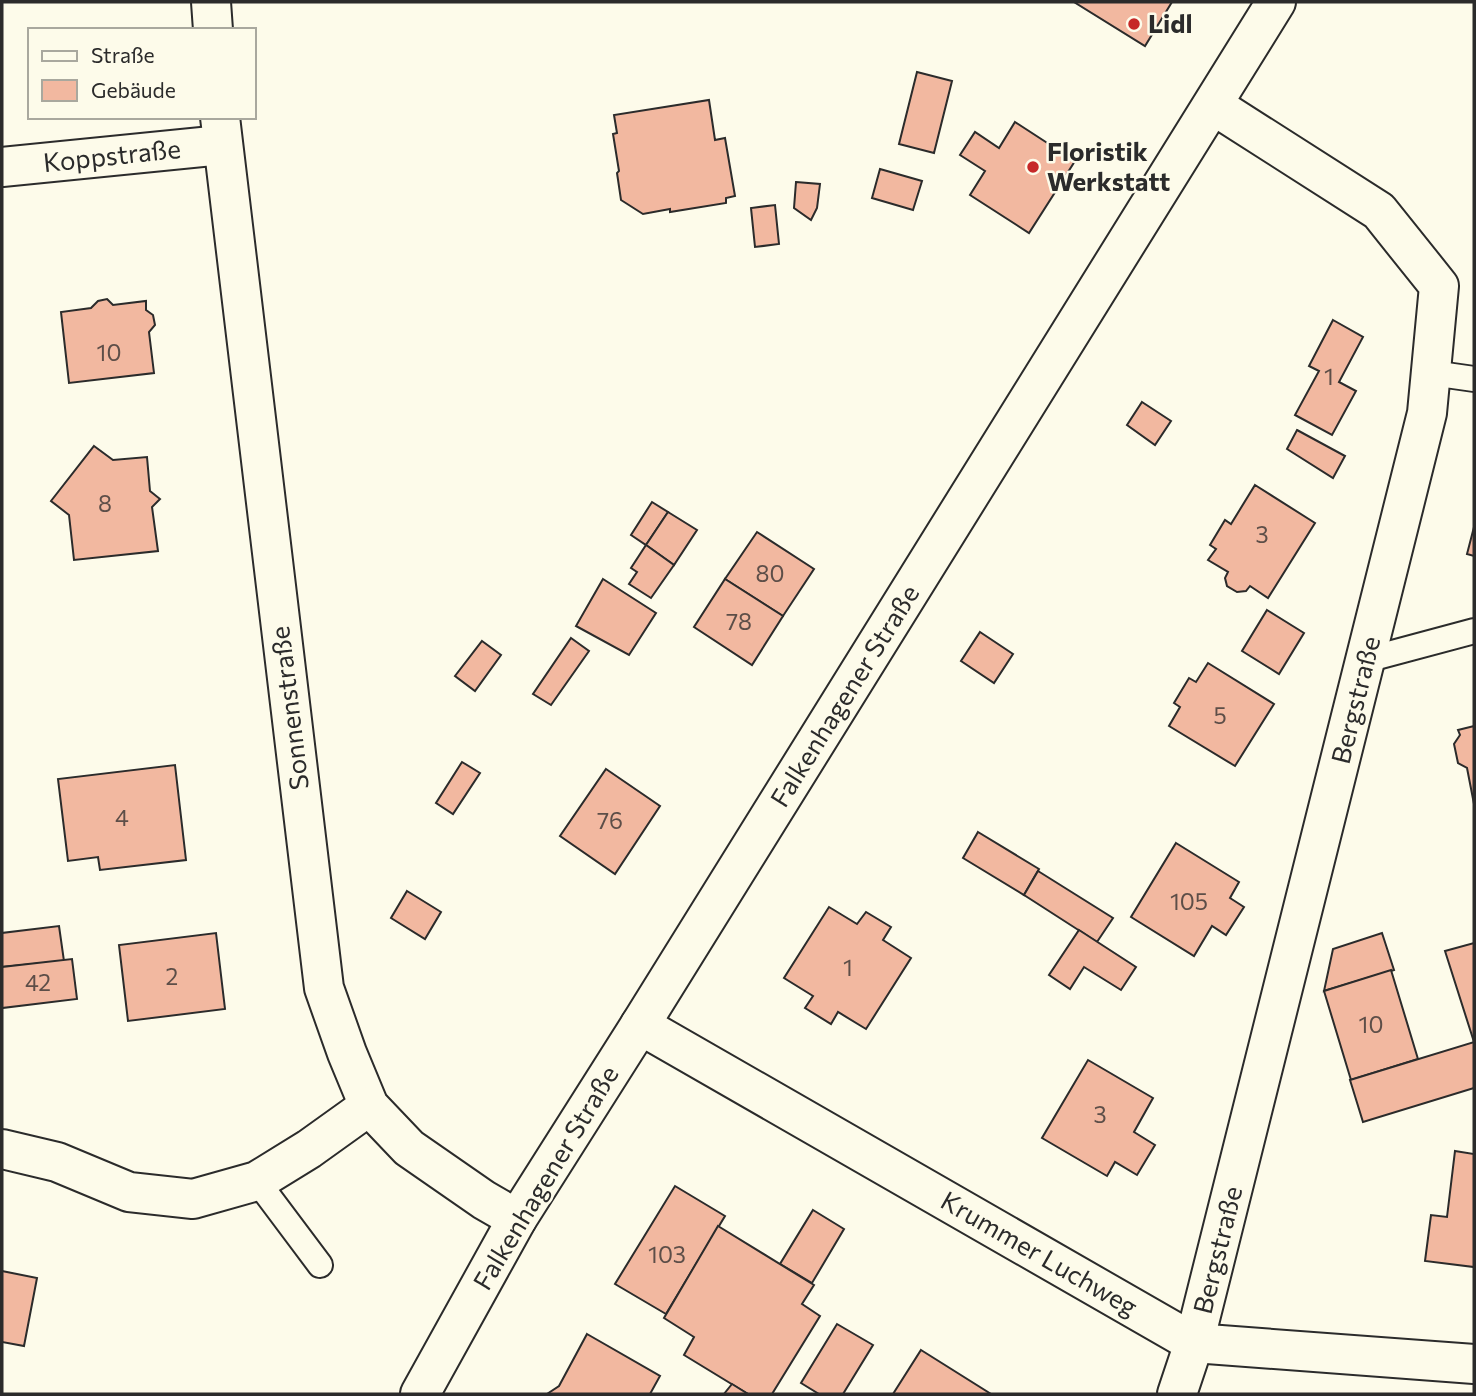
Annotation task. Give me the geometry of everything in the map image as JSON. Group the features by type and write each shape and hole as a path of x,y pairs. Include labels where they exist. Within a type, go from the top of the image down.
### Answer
{"street":[{"path":"211,2 213,28"},
{"name":"Falkenhagener Straße","path":"420,1394 517,1219 1276,2"},
{"name":"Bergstraße","path":"1177,1394 1194,1343 1427,413 1439,286 1379,211 1213,104"},
{"name":"Koppstraße","path":"2,167 221,131"},
{"name":"Sonnenstraße","path":"221,131 324,988 369,1106 409,1147 484,1200 517,1219"},
{"name":"Krummer Luchweg","path":"640,1025 1194,1343 1474,1364"},
{"path":"2,1149 57,1162 129,1192 193,1199 257,1181 309,1149 369,1106"}],"lane":[{"path":"1432,373 1474,379"},
{"path":"1366,660 1474,631"},
{"path":"257,1181 320,1265"}],"building":[{"name":"Lidl","path":"1074,2 1172,2 1145,46"},
{"path":"917,72 952,81 934,153 899,144"},
{"path":"709,100 715,140 725,138 735,196 726,198 726,203 643,214 621,200 613,134 617,133 614,115"},
{"path":"1015,122 1075,161 1029,233 970,195 985,171 960,155 975,132 999,148"},
{"path":"880,169 922,181 913,210 872,198"},
{"path":"796,182 820,184 817,208 811,220 794,208"},
{"path":"775,205 779,244 755,247 751,208"},
{"path":"107,299 113,305 146,301 146,310 153,315 155,325 149,332 154,373 69,383 61,312 91,308 98,301"},
{"path":"1333,320 1363,337 1339,382 1356,391 1332,435 1295,415 1319,371 1309,366"},
{"path":"1142,402 1171,421 1155,445 1127,425"},
{"path":"1297,430 1345,456 1333,478 1287,449"},
{"path":"94,446 113,460 147,457 150,491 160,499 152,507 158,551 74,560 69,515 51,501"},
{"path":"1255,485 1315,523 1268,598 1250,586 1246,591 1237,592 1227,586 1225,578 1228,572 1208,560 1216,549 1210,545 1225,520 1231,524"},
{"path":"652,502 668,512 646,545 631,535"},
{"path":"668,512 697,530 674,565 646,545"},
{"path":"1474,527 1474,556 1467,554"},
{"path":"757,532 814,569 783,616 725,579"},
{"path":"646,545 674,565 651,598 629,584 637,572 631,568"},
{"path":"603,579 656,613 629,655 576,626"},
{"path":"725,579 783,616 752,665 694,627"},
{"path":"1267,610 1304,633 1279,674 1242,651"},
{"path":"980,632 1013,654 994,683 961,661"},
{"path":"571,638 589,651 551,705 533,694"},
{"path":"482,641 501,655 475,691 455,676"},
{"path":"1208,663 1274,704 1235,766 1169,726 1180,707 1174,703 1189,678 1196,682"},
{"path":"1474,726 1474,804 1467,768 1458,763 1454,744 1460,735 1458,730"},
{"path":"462,762 480,773 453,814 436,803"},
{"path":"175,765 186,860 100,870 98,857 68,861 58,779"},
{"path":"606,769 660,806 615,874 560,836"},
{"path":"978,832 1039,869 1024,895 963,858"},
{"path":"1176,843 1239,882 1230,898 1244,907 1226,935 1212,926 1194,956 1131,917"},
{"path":"1038,871 1113,918 1097,942 1024,895"},
{"path":"407,891 441,912 425,939 391,918"},
{"path":"829,907 857,924 866,912 891,927 883,940 911,958 866,1029 838,1012 831,1024 805,1008 813,996 784,978"},
{"path":"59,926 64,961 2,967 2,933"},
{"path":"1079,930 1136,967 1121,990 1084,967 1070,989 1049,975"},
{"path":"216,933 225,1009 128,1021 119,945"},
{"path":"1382,933 1394,970 1324,991 1333,949"},
{"path":"1474,943 1474,1042 1445,951"},
{"path":"72,959 77,999 2,1008 2,967"},
{"path":"1391,970 1418,1059 1351,1080 1324,991"},
{"path":"1474,1042 1474,1088 1363,1122 1350,1080"},
{"path":"1088,1060 1153,1098 1134,1132 1155,1145 1137,1175 1115,1162 1107,1176 1042,1138"},
{"path":"1455,1151 1474,1154 1474,1267 1425,1261 1431,1215 1447,1217"},
{"path":"675,1186 725,1216 666,1314 615,1284"},
{"path":"813,1210 844,1229 812,1283 780,1264"},
{"path":"718,1226 814,1285 802,1304 820,1316 772,1394 748,1394 684,1355 694,1337 664,1318"},
{"path":"2,1271 37,1278 24,1346 2,1342"},
{"path":"837,1324 873,1345 843,1394 819,1394 801,1383"},
{"path":"587,1334 660,1376 650,1394 547,1394 559,1386"},
{"path":"921,1350 991,1394 893,1394"},
{"path":"732,1384 748,1394 724,1394"}],"place":[{"name":"Lidl","path":"1134,24"},
{"name":"Floristik Werkstatt","path":"1033,167"}]}
